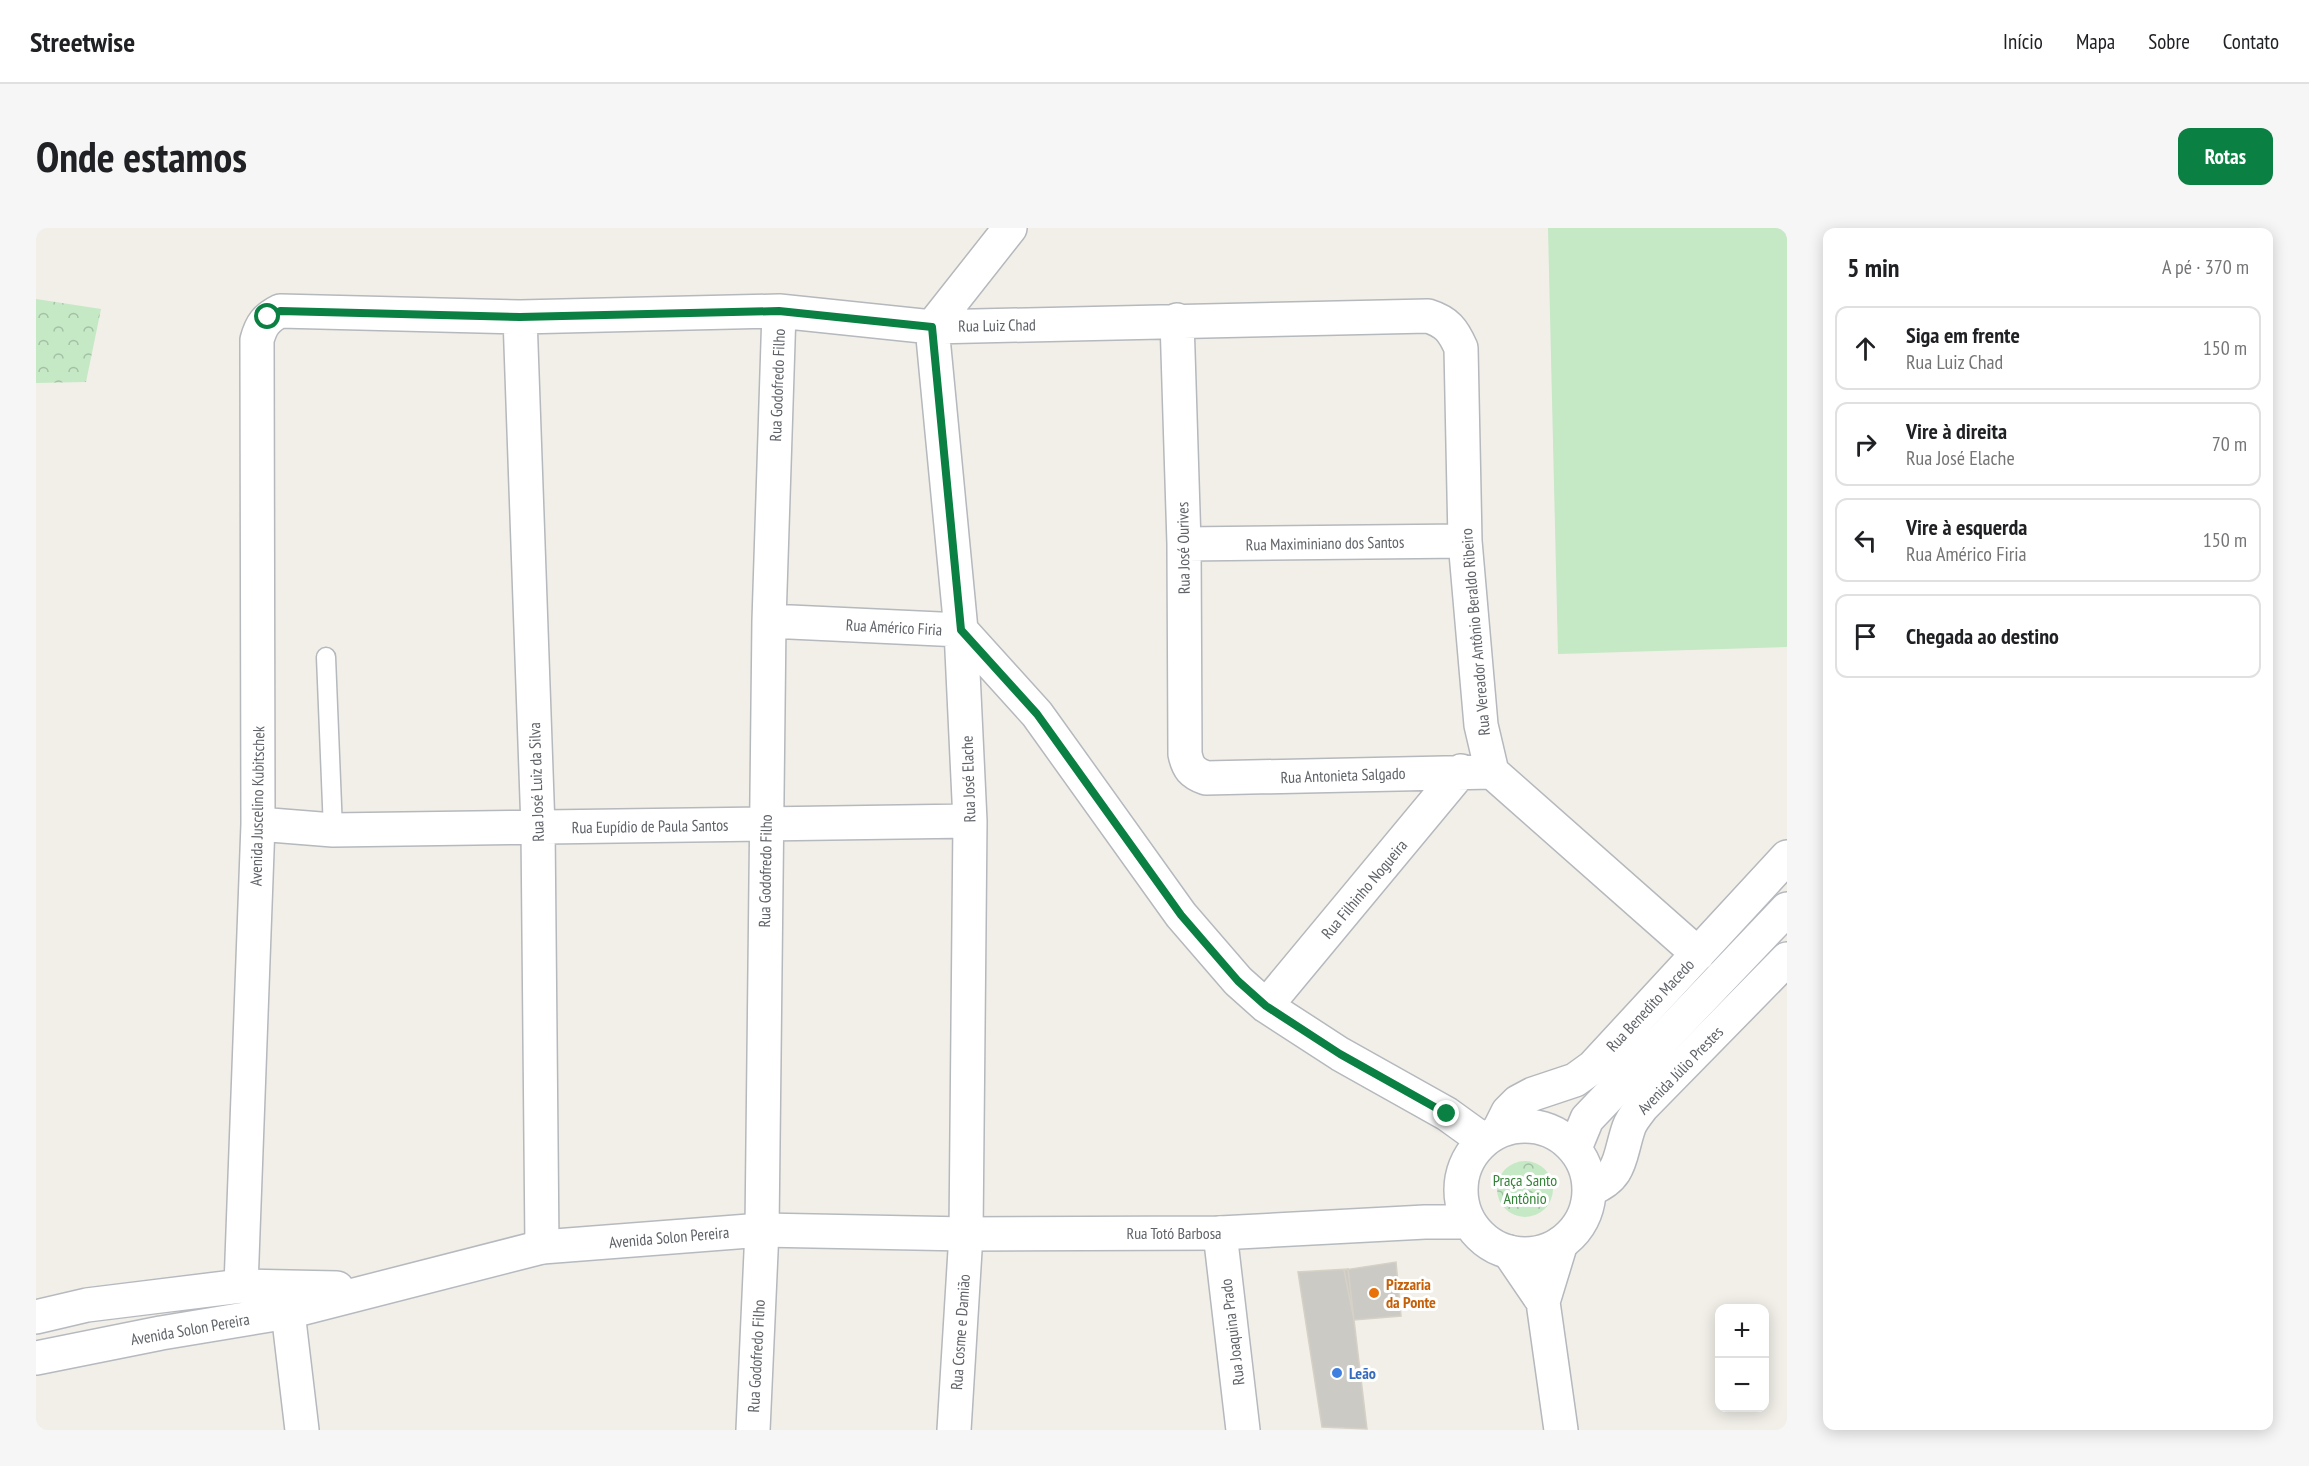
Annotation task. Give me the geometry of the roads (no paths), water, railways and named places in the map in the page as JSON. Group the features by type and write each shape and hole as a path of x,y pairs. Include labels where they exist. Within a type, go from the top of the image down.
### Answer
{"street":[{"path":"932,327 1010,228"},
{"name":"Rua Luiz Chad","path":"261,327 268,317 280,311 520,317 779,311 932,327 1428,316 1441,320 1450,327"},
{"name":"Rua Godofredo Filho","path":"753,1430 762,1230 769,621 779,311"},
{"name":"Rua José Luiz da Silva","path":"520,317 538,828 542,1247"},
{"name":"Rua José Ourives","path":"1177,320 1184,544 1185,754 1188,766 1194,774"},
{"name":"Avenida Juscelino Kubitschek","path":"241,1286 258,824 256,359 257,340 261,327"},
{"name":"Rua José Elache","path":"932,327 961,630 970,821 966,1234"},
{"name":"Rua Vereador Antônio Beraldo Ribeiro","path":"1450,327 1461,348 1465,541 1481,725 1476,772"},
{"name":"Rua Maximiniano dos Santos","path":"1184,544 1465,541"},
{"name":"Rua Américo Firia","path":"769,621 961,630 1037,714 1181,915 1238,981 1266,1006 1340,1054 1447,1114 1491,1135"},
{"path":"1476,772 1698,954"},
{"name":"Rua Antonieta Salgado","path":"1194,774 1206,778 1217,778 1476,772"},
{"name":"Rua Filhinho Nogueira","path":"1266,1006 1476,772"},
{"name":"Rua Eupídio de Paula Santos","path":"258,824 333,830 970,821"},
{"name":"Rua Benedito Macedo","path":"1491,1135 1518,1102 1533,1094 1575,1080 1593,1067 1787,857"},
{"name":"Avenida Júlio Prestes","path":"1572,1133 1787,909"},
{"name":"Avenida Júlio Prestes","path":"1590,1189 1603,1183 1614,1172 1631,1123 1642,1107 1787,959"},
{"path":"1524,1125 1572,1133 1588,1176 1590,1189 1581,1220 1573,1232 1561,1243 1535,1253 1509,1252 1490,1244 1468,1222 1460,1195 1461,1179 1468,1160 1491,1135 1524,1125"},
{"name":"Rua Totó Barbosa","path":"1383,1224 1420,1206 1461,1179"},
{"name":"Rua Totó Barbosa","path":"966,1234 1220,1233 1468,1222"},
{"name":"Avenida Solon Pereira","path":"36,1358 160,1333 288,1312 542,1247 762,1230 966,1234"},
{"name":"Rua Joaquina Prado","path":"1220,1233 1244,1430"},
{"name":"Rua Cosme e Damião","path":"954,1430 966,1234"},
{"path":"1560,1430 1543,1302 1561,1243"},
{"path":"1509,1252 1543,1302"},
{"name":"Avenida Solon Pereira","path":"36,1317 87,1305 241,1286 378,1289"},
{"path":"288,1312 302,1430"}],"lane":[{"path":"327,657 333,830"}],"place":[{"name":"Pizzaria da Ponte","path":"1374,1293"},
{"name":"Leão","path":"1337,1373"}],"park label":[{"name":"Praça Santo Antônio","path":"1525,1189"}]}
